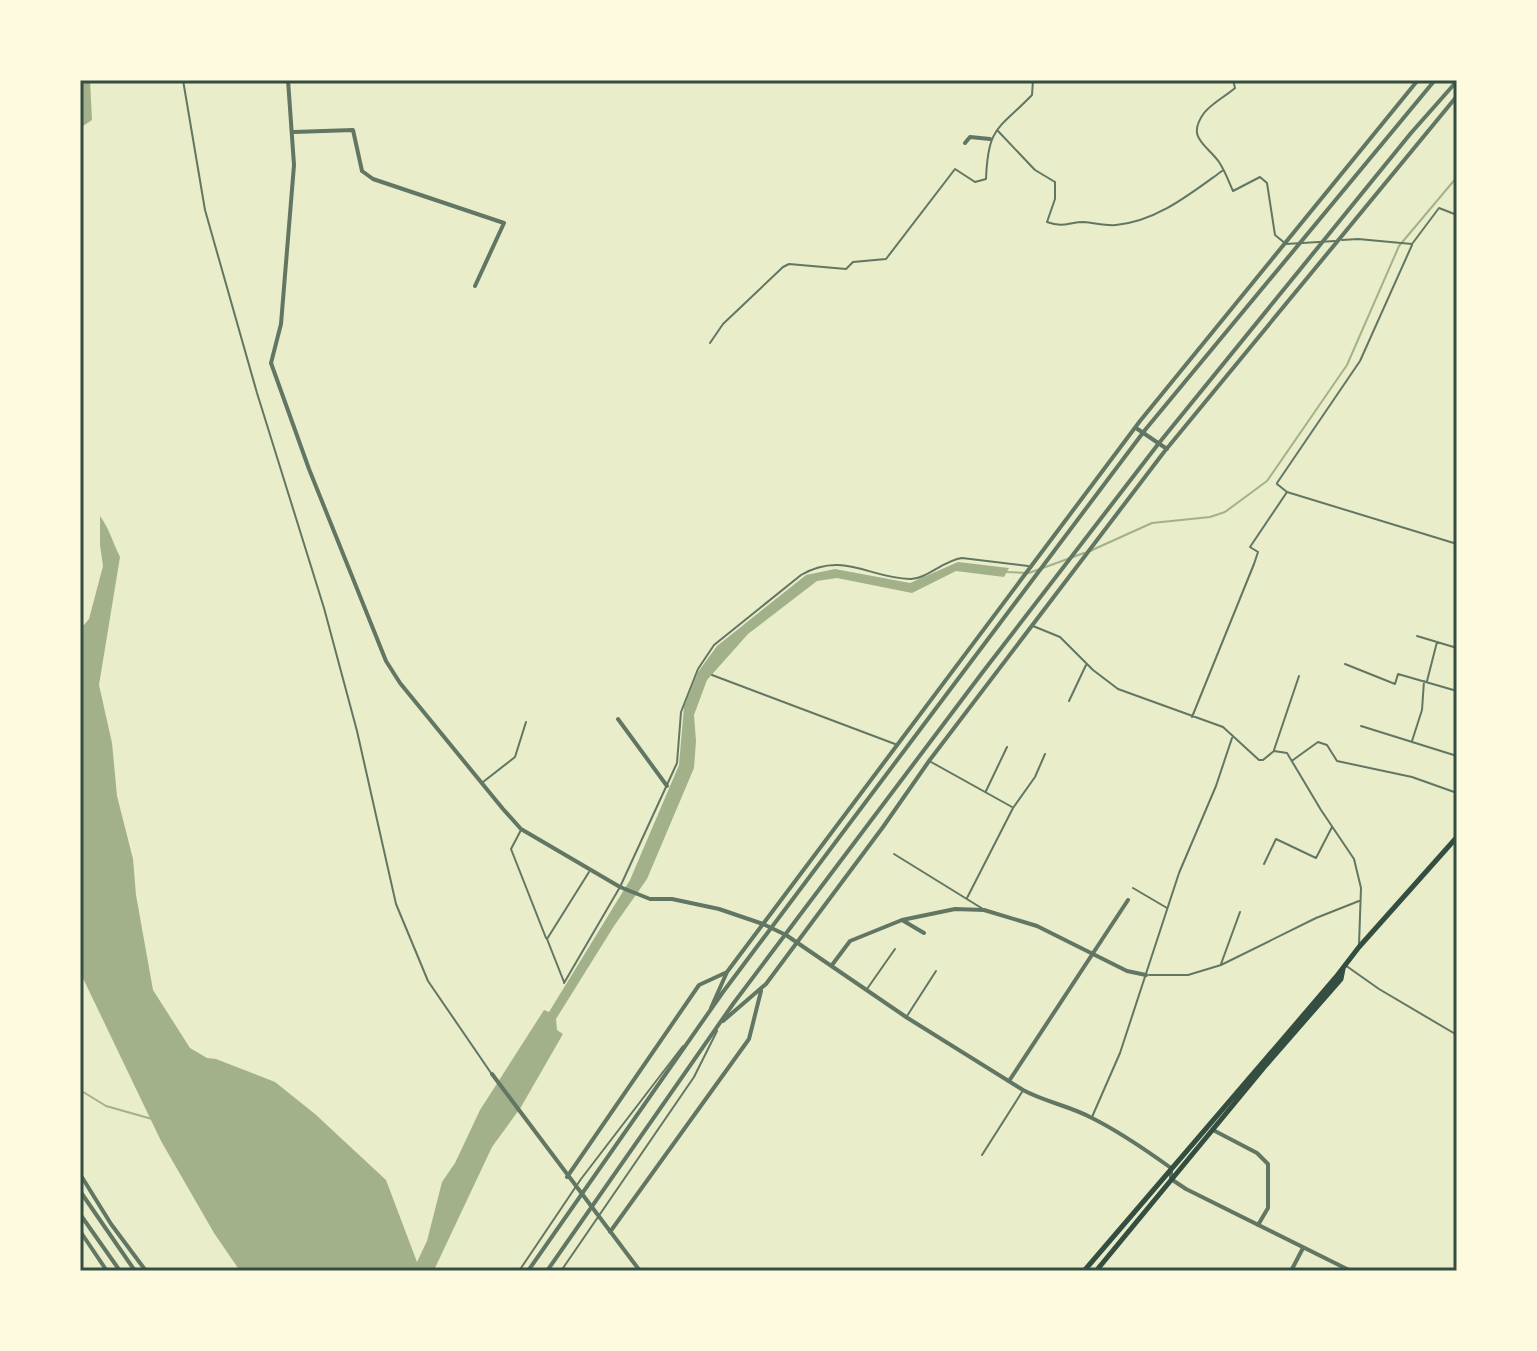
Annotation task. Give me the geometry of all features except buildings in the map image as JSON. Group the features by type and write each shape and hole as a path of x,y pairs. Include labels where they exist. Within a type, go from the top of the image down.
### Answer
{"main road":[{"path":"1096,1271 1344,964 1457,837"},
{"path":"1084,1271 1171,1168 1209,1131"}],"street":[{"path":"288,80 294,165 281,324 272,370 386,661 400,683 521,829 620,887 644,897 672,899 719,909 786,935 906,1017 1038,1099 1058,1103 1092,1117 1171,1168 1171,1179 1186,1189 1351,1271"},
{"path":"708,1013 727,972 1045,546 1136,427 1418,80"},
{"path":"528,1271 708,1013 1143,432 1435,80"},
{"path":"547,1271 721,1023 982,673 1159,443 1323,240 1455,84"},
{"path":"721,1023 761,989 929,761 1167,449 1457,96"},
{"path":"294,132 353,130 362,171 373,179 504,223 475,286"},
{"path":"965,143 970,137 990,139"},
{"path":"1136,427 1167,449"},
{"path":"618,719 667,786"},
{"path":"1009,1081 1128,900"},
{"path":"832,965 850,941 902,920 955,909 984,910 1037,926 1127,971 1146,975"},
{"path":"902,920 924,933"},
{"path":"567,1177 699,985 727,972"},
{"path":"610,1232 749,1039 761,989"},
{"path":"492,1074 640,1271"},
{"path":"1209,1131 1257,1153 1268,1164 1268,1208 1258,1225"},
{"path":"80,1174 111,1224 146,1271"},
{"path":"80,1191 135,1271"},
{"path":"80,1214 120,1271"},
{"path":"80,1231 107,1271"},
{"path":"1291,1271 1303,1248"}],"lane":[{"path":"183,80 205,210 331,635 357,731 396,904 428,981 492,1074"},
{"path":"710,343 723,324 789,264 846,269 853,262 886,259 955,169 975,182 986,179 990,139 1032,95 1033,80"},
{"path":"1233,80 1235,88 1204,113 1197,127 1198,137 1223,170 1233,191 1260,177 1267,183 1275,235 1286,244 1358,239 1412,244"},
{"path":"997,130 1035,170 1055,182 1055,199 1047,222 1061,227 1080,222 1114,226 1141,220 1161,212 1223,170"},
{"path":"1457,215 1439,208 1412,244 1360,361 1276,483 1287,492 1457,544"},
{"path":"1192,717 1254,564 1258,552 1250,547 1287,492"},
{"path":"521,829 511,849 564,983 620,887 667,786 677,763 681,712 698,669 714,645 814,568 836,564 913,580 951,559 1030,567"},
{"path":"1033,626 1060,637 1086,664 1118,689 1223,727 1259,760 1274,751 1299,676"},
{"path":"1417,636 1457,648"},
{"path":"1412,742 1437,642"},
{"path":"1069,701 1086,664"},
{"path":"1345,664 1395,684 1398,674 1457,691"},
{"path":"712,675 896,745"},
{"path":"482,783 515,757 526,722"},
{"path":"1361,726 1457,756"},
{"path":"1092,1117 1120,1053 1179,873 1233,737"},
{"path":"1292,761 1318,742 1327,745 1337,761 1412,777 1457,793"},
{"path":"986,792 1007,747"},
{"path":"1274,751 1287,753 1354,859 1361,888 1359,947"},
{"path":"967,898 1013,808 1035,777 1045,754"},
{"path":"929,761 1013,808"},
{"path":"1264,864 1276,839 1316,858 1332,826"},
{"path":"894,854 984,910"},
{"path":"547,939 590,870"},
{"path":"1133,888 1168,909"},
{"path":"1146,975 1188,975 1221,965 1316,918 1360,901"},
{"path":"1221,965 1240,912"},
{"path":"867,989 895,949"},
{"path":"1344,964 1379,989 1457,1035"},
{"path":"906,1017 936,971"},
{"path":"519,1271 581,1179 708,1013"},
{"path":"561,1271 694,1077 721,1023"},
{"path":"982,1155 1023,1090"}],"shaded area":[{"path":"80,80 90,80 92,120 80,128"},
{"path":"100,516 120,557 99,685 112,743 117,796 133,859 136,895 153,990 190,1048 207,1058 275,1082 315,1114 386,1180 417,1262 427,1241 442,1182 455,1163 480,1110 544,1010 549,1012 630,880 679,765 684,707 698,672 717,646 806,575 835,569 910,583 958,562 1009,568 1004,577 956,571 912,593 837,578 817,581 748,634 707,680 694,715 694,768 647,879 556,1019 557,1030 563,1034 521,1107 492,1147 436,1271 240,1271 214,1233 161,1141 80,972 80,622 84,625 89,619 103,566"}],"waterway":[{"path":"1090,551 1152,523 1210,517 1225,512 1267,481 1347,365 1399,246 1457,177"},
{"path":"1006,572 1029,573 1084,553"},
{"path":"80,1090 106,1106 152,1119"}]}
